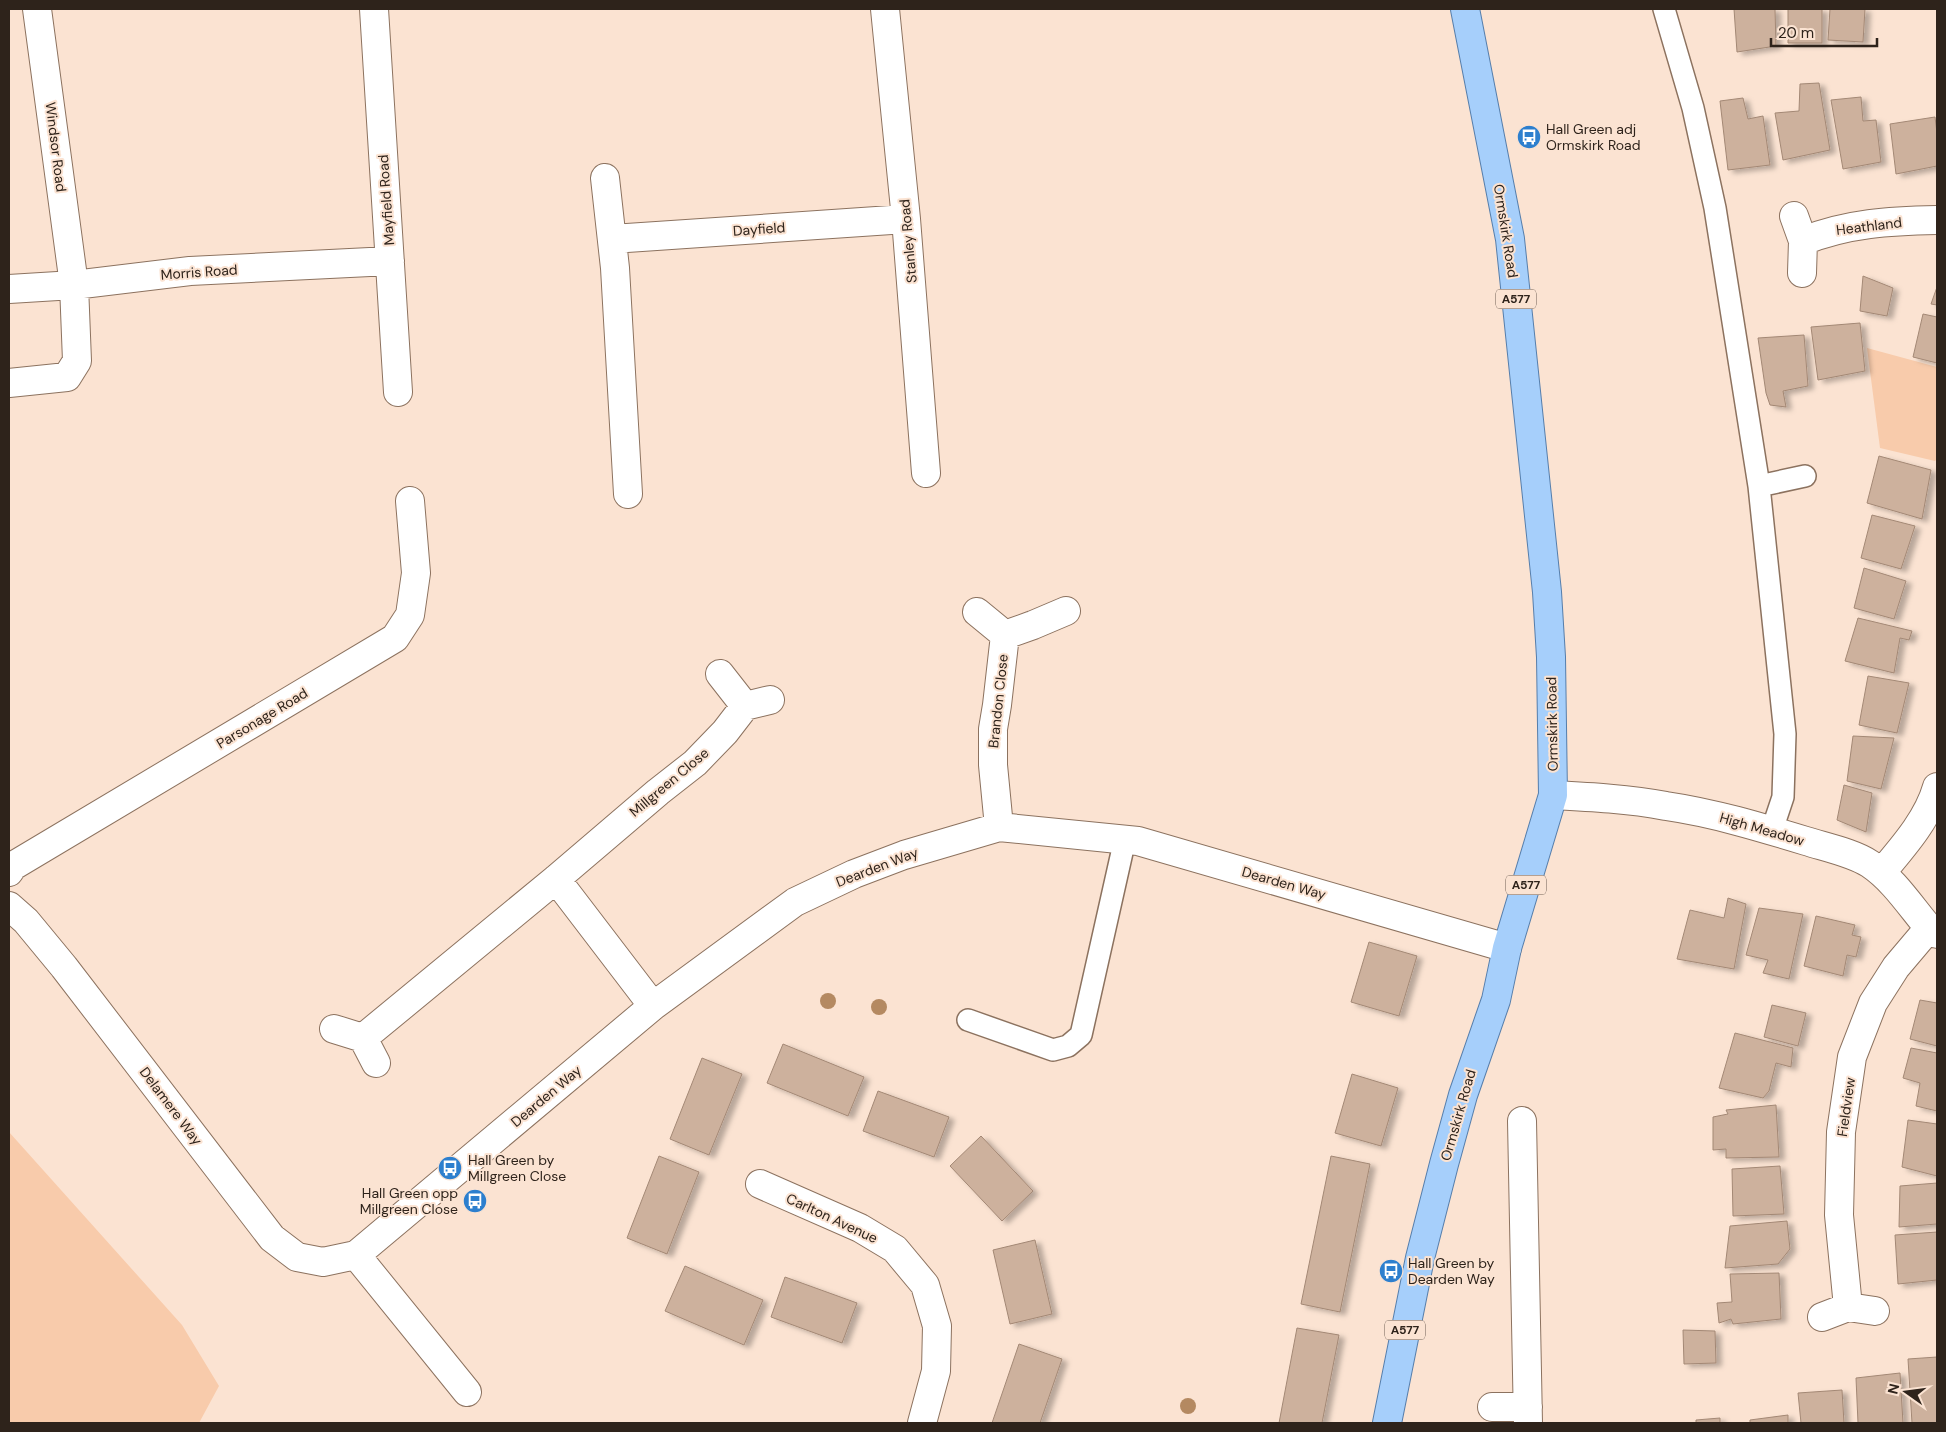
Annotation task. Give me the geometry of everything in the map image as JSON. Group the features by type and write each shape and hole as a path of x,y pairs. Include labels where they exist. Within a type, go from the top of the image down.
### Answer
{"main road":[{"name":"Ormskirk Road","path":"1387,1423 1424,1244 1463,1095 1496,1000 1507,948 1553,795 1551,657 1547,592 1510,239 1465,9"}],"street":[{"name":"Windsor Road","path":"9,383 67,377 77,362 74,285 37,9"},
{"name":"Mayfield Road","path":"374,9 398,392"},
{"name":"Stanley Road","path":"885,9 906,219 926,474"},
{"path":"606,178 612,239 628,494"},
{"name":"Dayfield","path":"612,239 906,219"},
{"name":"Heathland","path":"1802,273 1799,228 1827,231 1882,222 1937,220"},
{"name":"Morris Road","path":"9,289 74,285 190,271 390,261"},
{"name":"Parsonage Road","path":"9,872 13,866 395,638 410,615 416,573 410,501"},
{"name":"Brandon Close","path":"1005,635 1066,611"},
{"name":"Brandon Close","path":"977,612 1005,635"},
{"name":"Brandon Close","path":"999,827 993,765 993,729 1005,635"},
{"name":"Millgreen Close","path":"363,1038 695,763 725,732 758,703 720,674"},
{"path":"1882,872 1909,840 1934,800 1937,787"},
{"name":"High Meadow","path":"1553,795 1618,799 1712,815 1772,830 1849,855 1868,862 1882,872 1933,931"},
{"name":"Dearden Way","path":"356,1255 653,1006 795,902 854,874 904,855 999,827 1147,844 1507,948"},
{"path":"556,879 653,1006"},
{"name":"Delamere Way","path":"9,906 26,921 64,967 272,1238 297,1257 323,1262 356,1255"},
{"name":"Fieldview","path":"1848,1307 1839,1215 1841,1132 1852,1057 1873,1003 1896,967 1933,931"},
{"path":"334,1029 363,1038 376,1063"},
{"path":"1492,1407 1528,1415 1522,1121"},
{"name":"Carlton Avenue","path":"760,1184 860,1228 895,1249 926,1285 937,1326 936,1371 922,1423"},
{"path":"356,1255 467,1392"},
{"path":"1822,1317 1848,1307 1875,1311"}],"lane":[{"path":"1664,9 1693,108 1715,208 1759,486 1785,734 1783,797 1772,830"},
{"path":"1759,486 1805,476"},
{"path":"968,1020 1053,1050 1068,1046 1081,1035 1125,840"}],"shaded area":[{"path":"1867,348 1937,367 1937,459 1935,461 1880,448"},
{"path":"9,1132 182,1325 219,1386 199,1423 9,1423"}],"building":[{"path":"1734,9 1775,9 1776,46 1737,52"},
{"path":"1788,9 1822,9 1822,43 1788,43"},
{"path":"1830,9 1865,9 1863,42 1828,40"},
{"path":"1819,83 1830,150 1783,160 1775,113 1799,111 1800,84"},
{"path":"1861,97 1863,121 1876,120 1881,162 1843,169 1831,100"},
{"path":"1743,98 1748,119 1763,116 1770,165 1728,170 1720,101"},
{"path":"1935,117 1937,166 1896,174 1890,124"},
{"path":"1863,276 1893,288 1887,316 1860,311"},
{"path":"1937,287 1937,305 1931,304"},
{"path":"1923,314 1937,317 1937,363 1913,357"},
{"path":"1860,323 1865,371 1818,380 1811,327"},
{"path":"1804,335 1808,386 1783,391 1786,407 1770,405 1766,393 1758,338"},
{"path":"1879,456 1931,470 1922,519 1867,503"},
{"path":"1872,515 1915,526 1901,569 1861,558"},
{"path":"1864,568 1906,581 1894,619 1854,608"},
{"path":"1858,618 1912,631 1909,640 1900,638 1894,673 1845,661"},
{"path":"1868,676 1909,683 1897,733 1859,725"},
{"path":"1853,736 1894,738 1881,789 1847,781"},
{"path":"1844,785 1872,793 1866,832 1837,820"},
{"path":"1728,898 1746,904 1734,969 1677,959 1690,910 1724,918"},
{"path":"1759,908 1803,914 1789,979 1763,973 1768,960 1746,955"},
{"path":"1816,916 1855,925 1852,935 1861,937 1856,957 1847,955 1843,976 1804,966"},
{"path":"1369,942 1417,956 1399,1016 1351,1002"},
{"path":"1920,1000 1937,1003 1937,1046 1910,1039"},
{"path":"1772,1005 1806,1013 1798,1046 1764,1037"},
{"path":"1735,1033 1793,1048 1791,1067 1776,1063 1769,1091 1763,1098 1719,1088"},
{"path":"783,1044 864,1077 848,1116 767,1083"},
{"path":"1911,1048 1937,1053 1937,1111 1916,1106 1920,1083 1903,1078"},
{"path":"702,1058 742,1074 709,1155 670,1139"},
{"path":"1352,1074 1398,1088 1381,1146 1335,1133"},
{"path":"878,1091 949,1117 934,1157 863,1131"},
{"path":"1776,1105 1779,1157 1726,1158 1726,1149 1713,1150 1713,1117 1728,1114 1726,1110"},
{"path":"1908,1120 1937,1124 1937,1176 1902,1167"},
{"path":"981,1136 1033,1191 1002,1221 950,1166"},
{"path":"659,1156 699,1172 667,1254 627,1238"},
{"path":"1331,1156 1370,1164 1340,1312 1301,1304"},
{"path":"1780,1166 1784,1214 1733,1216 1732,1169"},
{"path":"1937,1183 1937,1224 1899,1227 1900,1186"},
{"path":"1787,1221 1790,1249 1778,1264 1725,1268 1730,1226"},
{"path":"1937,1232 1937,1280 1898,1284 1895,1235"},
{"path":"1035,1240 1052,1314 1010,1324 993,1250"},
{"path":"685,1266 763,1300 744,1345 665,1311"},
{"path":"1779,1273 1781,1319 1733,1324 1731,1319 1719,1323 1717,1303 1732,1302 1730,1274"},
{"path":"785,1277 857,1303 842,1343 771,1317"},
{"path":"1297,1328 1339,1335 1322,1423 1279,1423"},
{"path":"1683,1330 1715,1331 1716,1363 1684,1364"},
{"path":"1019,1344 1062,1359 1040,1423 992,1423"},
{"path":"1937,1357 1937,1423 1912,1423 1908,1359"},
{"path":"1900,1373 1903,1423 1858,1423 1856,1378"},
{"path":"1842,1390 1844,1423 1801,1423 1798,1393"},
{"path":"1788,1415 1788,1423 1750,1423 1750,1420"},
{"path":"1720,1418 1720,1423 1696,1423 1696,1420"}],"place":[{"name":"Hall Green adj Ormskirk Road","path":"1529,137"},
{"name":"Hall Green by Millgreen Close","path":"450,1168"},
{"name":"Hall Green opp Millgreen Close","path":"475,1201"},
{"name":"Hall Green by Dearden Way","path":"1391,1271"}]}
